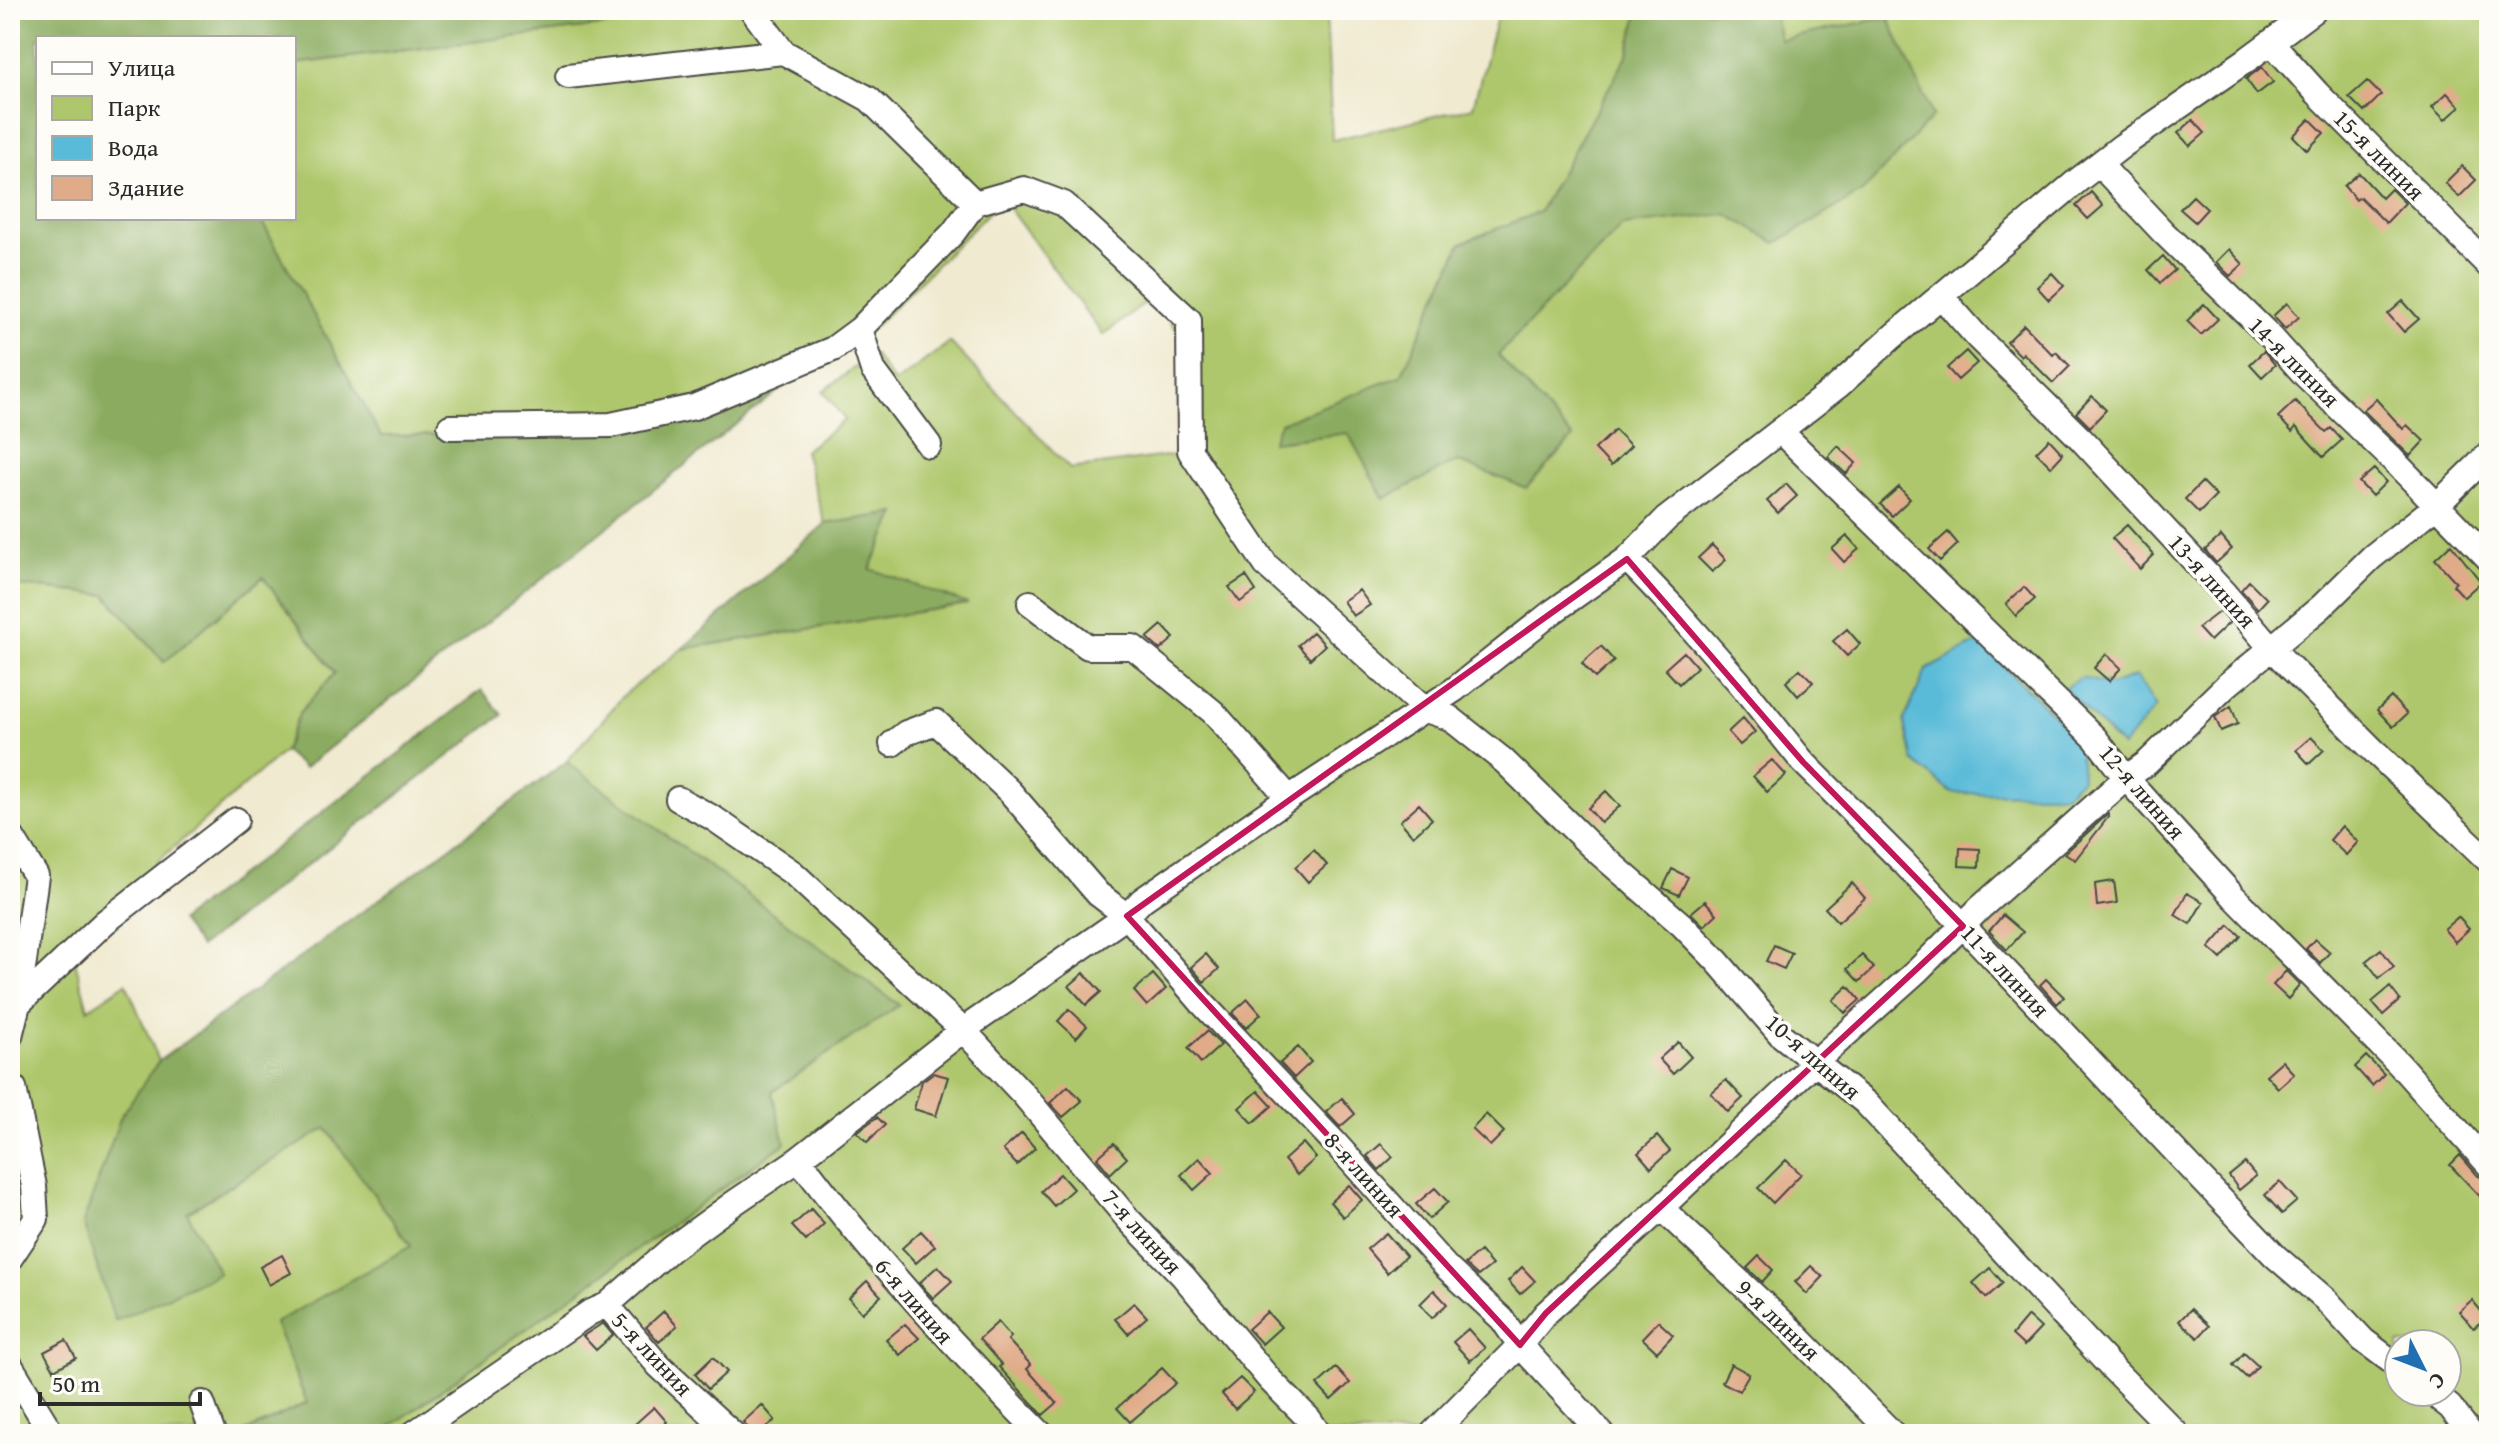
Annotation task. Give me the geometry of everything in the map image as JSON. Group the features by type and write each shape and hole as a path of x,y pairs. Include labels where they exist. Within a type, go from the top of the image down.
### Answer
{"street":[{"path":"450,427 611,425 694,407 833,349 860,329 953,233 975,203 869,99 783,52 752,10"},
{"path":"413,1434 442,1427 464,1397 589,1313 607,1305 671,1249 799,1159 963,1030 1289,798 1426,710 1551,613 1627,559 1666,519 1838,386 2099,164 2314,10"},
{"name":"15-я линия","path":"2271,42 2317,93 2489,266"},
{"path":"568,76 783,52"},
{"name":"14-я линия","path":"2099,164 2489,559"},
{"name":"10-я линия","path":"975,203 1024,189 1064,204 1189,320 1190,451 1266,565 1426,710 1450,718 1504,761 1591,846 1682,925 1781,1035 1866,1103 2177,1434"},
{"name":"13-я линия","path":"1941,296 1979,339 2091,450 2272,649 2489,861"},
{"path":"860,329 873,370 929,445"},
{"name":"12-я линия","path":"1781,432 2095,738 2126,778 2234,897 2399,1064 2489,1165"},
{"path":"1432,1434 1520,1345 1546,1313 1917,971 1980,908 2126,778 2147,763 2216,696 2321,607 2372,557 2436,506 2489,454"},
{"name":"11-я линия","path":"1627,559 1739,682 1803,762 2275,1256 2326,1300 2363,1340 2383,1355"},
{"path":"1030,603 1088,647 1133,647 1213,712 1289,798"},
{"name":"8-я линия","path":"892,744 906,733 936,722 1010,792 1098,894 1127,916 1202,1003 1336,1144 1447,1268 1502,1319 1520,1345 1602,1434"},
{"name":"7-я линия","path":"678,799 713,818 793,873 963,1030 1024,1095 1128,1219 1192,1287 1319,1434"},
{"path":"18,1004 105,922 236,820"},
{"path":"10,834 36,876 18,1004 10,1036"},
{"path":"10,1085 14,1088 34,1186 36,1219 10,1258"},
{"name":"6-я линия","path":"799,1159 850,1228 913,1301 966,1360 1041,1434"},
{"name":"9-я линия","path":"1661,1208 1790,1329 1893,1434"},
{"name":"5-я линия","path":"607,1305 659,1366 733,1434"},
{"path":"10,1365 52,1434"},
{"path":"202,1403 213,1434"},
{"path":"2451,1408 2471,1434"}],"highlighted area":[{"path":"1627,559 1803,762 1963,926 1546,1313 1520,1345 1127,916"}],"green space":[{"path":"10,10 648,10 640,21 296,64 296,36 36,36 36,220 261,220 381,436 616,431 817,360 304,768 284,751 300,712 335,673 263,577 164,662 106,595 10,585"},
{"path":"648,10 1326,10 1332,140 1473,107 1499,10 1639,10 1628,54 1539,212 1461,243 1401,376 1281,423 1273,442 1348,433 1384,499 1457,461 1526,487 1572,438 1498,355 1622,226 1726,213 1779,40 1773,10 2489,10 2489,1434 380,1434 785,1143 771,1092 898,1005 566,762 625,694 682,649 966,604 870,569 896,513 825,524 804,451 845,420 823,391 873,354 895,383 950,342 1070,469 1181,454 1183,337 1151,299 1103,335 1002,199 871,330 616,431 381,437 261,220 296,220 296,64 640,21"},
{"path":"1639,10 1773,10 1780,40 1888,17 1933,116 1862,192 1776,243 1726,214 1622,226 1498,355 1573,438 1526,488 1457,461 1384,499 1348,433 1272,442 1280,423 1401,376 1461,243 1539,212 1628,54"},
{"path":"896,513 870,569 968,604 682,649 825,524"},
{"path":"263,577 335,673 300,712 284,751 69,939 88,1009 126,983 159,1061 121,1116 218,1273 187,1213 326,1128 411,1246 275,1323 307,1404 241,1434 10,1434 10,585 106,595 164,662"},
{"path":"482,690 502,715 200,947 180,921"},
{"path":"566,762 899,1005 772,1092 785,1143 380,1434 241,1434 307,1403 275,1323 411,1246 326,1128 187,1212 219,1273 115,1321 83,1223 121,1116 159,1061"}],"water":[{"path":"1979,642 2079,740 2082,778 2066,794 1952,793 1913,761 1904,720 1926,670"},
{"path":"2136,676 2156,707 2122,747 2064,688 2082,677 2110,685"}],"building":[{"path":"2262,67 2273,82 2257,94 2246,79"},
{"path":"2367,81 2381,95 2364,112 2349,97"},
{"path":"2447,93 2460,107 2445,120 2432,107"},
{"path":"2310,119 2324,133 2307,150 2293,136"},
{"path":"2193,120 2205,133 2190,146 2178,133"},
{"path":"2462,166 2476,180 2459,197 2445,183"},
{"path":"2359,173 2382,198 2391,189 2405,203 2386,223 2360,197 2356,200 2344,186"},
{"path":"2091,192 2103,206 2088,219 2076,206"},
{"path":"2193,196 2207,209 2195,222 2180,209"},
{"path":"2229,249 2243,264 2230,276 2216,262"},
{"path":"2163,256 2175,270 2160,283 2148,270"},
{"path":"2052,273 2064,286 2049,300 2037,287"},
{"path":"2403,301 2419,319 2404,332 2388,314"},
{"path":"2287,303 2299,317 2285,329 2273,316"},
{"path":"2204,304 2218,319 2201,335 2187,321"},
{"path":"2024,325 2053,355 2056,352 2070,366 2053,383 2023,353 2021,356 2007,342"},
{"path":"1966,351 1977,363 1958,380 1947,368"},
{"path":"2264,351 2275,365 2262,377 2250,364"},
{"path":"2092,396 2106,410 2090,427 2076,413"},
{"path":"2376,399 2403,429 2407,425 2424,441 2410,456 2363,410"},
{"path":"2295,401 2326,432 2331,428 2342,440 2323,457 2296,427 2292,432 2278,417"},
{"path":"1615,430 1631,446 1611,466 1595,449"},
{"path":"2049,439 2063,454 2051,467 2036,452"},
{"path":"1838,446 1856,463 1846,474 1828,457"},
{"path":"2374,469 2386,482 2372,496 2359,482"},
{"path":"2202,482 2216,496 2199,513 2185,499"},
{"path":"1786,484 1797,496 1778,513 1767,501"},
{"path":"1899,487 1910,499 1892,516 1880,504"},
{"path":"2127,525 2154,555 2140,569 2112,538"},
{"path":"1948,532 1958,544 1940,561 1929,549"},
{"path":"1847,536 1859,549 1844,562 1832,549"},
{"path":"2221,536 2232,549 2216,563 2205,550"},
{"path":"2451,544 2481,582 2464,597 2453,585 2456,582 2435,559"},
{"path":"1712,545 1726,560 1712,572 1698,558"},
{"path":"1246,576 1256,591 1240,602 1229,587"},
{"path":"2249,581 2267,599 2258,609 2241,590"},
{"path":"2024,587 2035,599 2016,616 2006,604"},
{"path":"1359,590 1370,605 1353,616 1343,601"},
{"path":"2220,611 2230,622 2210,641 2198,628"},
{"path":"1162,625 1174,638 1160,650 1147,638"},
{"path":"1847,629 1860,644 1847,656 1833,641"},
{"path":"1313,632 1325,645 1310,659 1298,645"},
{"path":"1601,646 1614,661 1595,678 1582,663"},
{"path":"1684,652 1697,667 1679,684 1665,669"},
{"path":"2106,654 2121,668 2109,681 2094,668"},
{"path":"1800,669 1813,682 1798,696 1786,682"},
{"path":"2391,697 2407,714 2393,727 2377,710"},
{"path":"2231,706 2238,724 2221,731 2215,717"},
{"path":"1743,718 1755,732 1740,745 1728,732"},
{"path":"2311,737 2324,750 2309,764 2296,750"},
{"path":"1772,760 1786,775 1767,792 1753,776"},
{"path":"1606,791 1620,806 1601,823 1588,808"},
{"path":"1419,804 1432,819 1413,836 1400,821"},
{"path":"2108,814 2075,860 2065,853"},
{"path":"2342,826 2358,842 2346,855 2330,840"},
{"path":"1960,848 1980,849 1979,867 1959,866"},
{"path":"1314,850 1327,865 1308,882 1295,867"},
{"path":"1672,869 1688,877 1679,895 1663,888"},
{"path":"2114,881 2117,903 2097,906 2095,884"},
{"path":"1852,883 1865,898 1838,922 1825,908"},
{"path":"2187,893 2203,902 2190,924 2175,915"},
{"path":"1705,901 1717,914 1704,926 1691,913"},
{"path":"2003,915 2023,932 2007,950 1989,931"},
{"path":"2458,917 2469,929 2455,942 2444,929"},
{"path":"2229,925 2241,936 2221,959 2209,948"},
{"path":"2315,939 2330,952 2320,963 2306,949"},
{"path":"1774,945 1792,953 1784,969 1766,961"},
{"path":"2381,949 2394,967 2379,978 2366,961"},
{"path":"1206,954 1219,969 1204,982 1191,967"},
{"path":"1862,955 1874,968 1859,982 1847,969"},
{"path":"2286,971 2300,985 2288,999 2273,985"},
{"path":"1084,973 1101,992 1086,1005 1069,986"},
{"path":"1153,974 1166,989 1147,1006 1134,991"},
{"path":"2046,979 2064,997 2057,1004 2040,985"},
{"path":"1848,986 1860,1000 1845,1013 1833,1000"},
{"path":"2390,987 2400,1000 2383,1015 2372,1002"},
{"path":"1248,999 1261,1014 1246,1028 1232,1013"},
{"path":"1069,1009 1087,1026 1076,1038 1058,1021"},
{"path":"1207,1031 1221,1045 1201,1063 1188,1048"},
{"path":"1678,1042 1691,1057 1673,1074 1659,1059"},
{"path":"1298,1047 1311,1062 1294,1078 1280,1063"},
{"path":"2366,1056 2384,1074 2372,1086 2355,1067"},
{"path":"2282,1061 2294,1074 2278,1088 2266,1075"},
{"path":"933,1073 948,1077 936,1116 914,1109 922,1081"},
{"path":"1726,1080 1743,1098 1728,1112 1711,1093"},
{"path":"1068,1086 1082,1101 1063,1117 1050,1103"},
{"path":"1258,1091 1272,1106 1253,1123 1239,1108"},
{"path":"1342,1098 1355,1114 1340,1127 1326,1112"},
{"path":"1486,1114 1504,1132 1490,1146 1472,1129"},
{"path":"877,1117 885,1125 867,1142 857,1132"},
{"path":"1022,1133 1035,1148 1017,1165 1003,1150"},
{"path":"1657,1136 1670,1151 1651,1168 1638,1153"},
{"path":"1114,1143 1127,1158 1110,1174 1097,1158"},
{"path":"1303,1143 1316,1158 1297,1175 1284,1160"},
{"path":"1381,1144 1393,1157 1379,1170 1367,1156"},
{"path":"2460,1155 2478,1176 2489,1180 2489,1206 2450,1165"},
{"path":"1199,1158 1213,1173 1194,1190 1181,1175"},
{"path":"1786,1160 1801,1174 1773,1203 1758,1188"},
{"path":"2245,1163 2256,1176 2239,1190 2229,1176"},
{"path":"1060,1174 1073,1189 1054,1206 1041,1191"},
{"path":"2280,1182 2297,1201 2282,1214 2265,1195"},
{"path":"1349,1185 1362,1200 1343,1217 1330,1202"},
{"path":"1435,1188 1448,1202 1429,1219 1416,1204"},
{"path":"811,1209 824,1224 806,1241 792,1226"},
{"path":"921,1231 935,1246 916,1263 902,1248"},
{"path":"1386,1233 1406,1256 1387,1273 1367,1249"},
{"path":"1480,1251 1492,1265 1478,1276 1465,1264"},
{"path":"282,1255 291,1273 269,1285 260,1267"},
{"path":"1759,1256 1773,1270 1762,1282 1747,1268"},
{"path":"938,1266 952,1281 933,1298 919,1283"},
{"path":"1811,1266 1823,1277 1807,1294 1795,1282"},
{"path":"1522,1267 1535,1281 1520,1294 1508,1281"},
{"path":"1990,1268 2003,1283 1986,1298 1973,1283"},
{"path":"867,1281 881,1296 862,1313 849,1298"},
{"path":"1434,1290 1447,1304 1432,1318 1420,1304"},
{"path":"2472,1300 2487,1318 2474,1328 2459,1311"},
{"path":"1134,1303 1147,1317 1128,1334 1115,1319"},
{"path":"2191,1309 2209,1326 2198,1338 2179,1321"},
{"path":"664,1311 677,1326 659,1342 646,1327"},
{"path":"1267,1312 1281,1327 1262,1344 1248,1329"},
{"path":"2028,1316 2041,1328 2024,1346 2012,1335"},
{"path":"1658,1321 1673,1335 1657,1352 1642,1338"},
{"path":"998,1322 1011,1337 1008,1340 1031,1365 1027,1369 1057,1403 1043,1415 999,1367 1002,1365 979,1339"},
{"path":"603,1323 613,1335 596,1350 583,1336"},
{"path":"905,1324 919,1338 900,1355 886,1340"},
{"path":"1468,1329 1485,1348 1470,1361 1453,1342"},
{"path":"66,1340 76,1358 54,1370 44,1352"},
{"path":"2244,1353 2258,1366 2247,1378 2233,1365"},
{"path":"713,1357 727,1372 708,1389 695,1374"},
{"path":"1731,1364 1749,1374 1739,1391 1722,1382"},
{"path":"1162,1368 1176,1383 1130,1422 1117,1408"},
{"path":"1336,1368 1350,1383 1331,1400 1317,1385"},
{"path":"1240,1378 1254,1392 1235,1409 1222,1394"},
{"path":"762,1405 775,1420 760,1434 753,1434 743,1422"},
{"path":"654,1407 667,1422 654,1434 644,1434 635,1424"}]}
